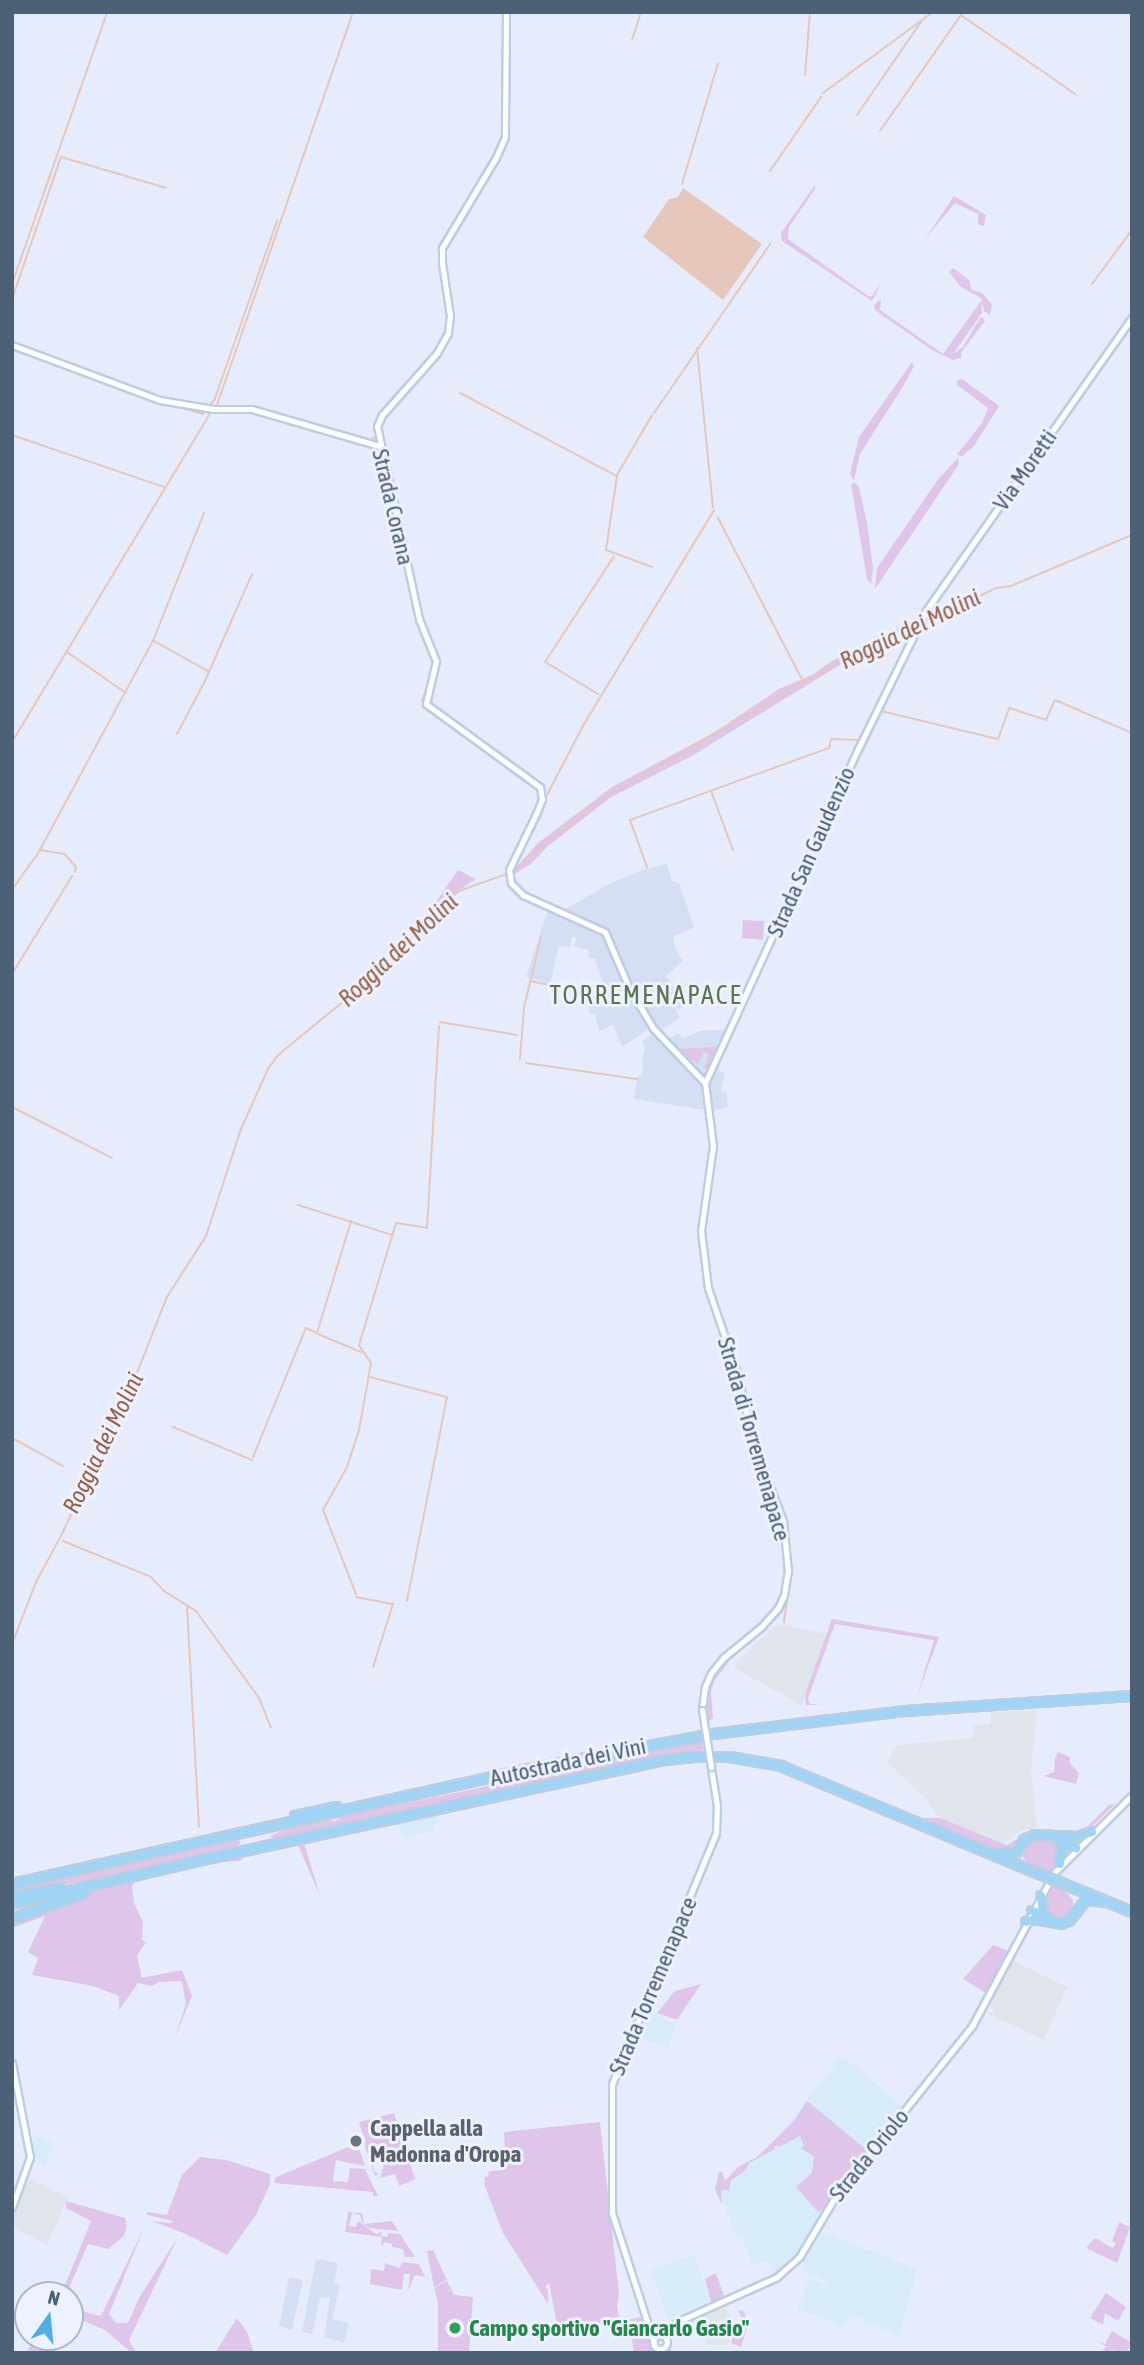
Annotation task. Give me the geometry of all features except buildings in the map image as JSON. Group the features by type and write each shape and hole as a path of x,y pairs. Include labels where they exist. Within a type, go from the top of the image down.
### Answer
{"highway":[{"name":"Autostrada dei Vini","path":"12,1882 644,1741 756,1723 905,1705 1132,1693"},
{"path":"12,1905 665,1760 702,1756 754,1760 781,1766 1132,1912"},
{"path":"994,1855 1010,1856 1031,1836 1049,1835 1065,1839 1093,1832"},
{"path":"1065,1839 1076,1849"},
{"path":"1060,1864 1065,1839"},
{"path":"1020,1847 1023,1862 1037,1873"},
{"path":"12,1897 105,1879 111,1882"},
{"path":"12,1919 107,1886 111,1882"},
{"path":"1063,1885 1075,1897 1077,1909"},
{"path":"1041,1896 1042,1917"},
{"path":"1032,1911 1053,1923 1070,1920 1086,1900 1106,1902"},
{"path":"1026,1922 1042,1917"}],"street":[{"name":"Strada Corana","path":"506,12 505,137 498,154 442,248 450,316 448,333 432,359 380,417 376,429 419,619 436,662 426,704 536,782 542,793 537,812 509,874 518,891 549,908 605,932 629,988 653,1028 705,1083"},
{"name":"Via Moretti","path":"920,622 1132,318"},
{"path":"12,345 160,400 213,409 252,409 379,446"},
{"name":"Strada San Gaudenzio","path":"705,1083 920,622"},
{"name":"Strada di Torremenapace","path":"705,1083 713,1146 701,1231 708,1288 737,1373 756,1451 780,1511 788,1571 784,1595 778,1608 761,1627 723,1658 711,1673 705,1687 702,1710 710,1767"},
{"name":"Strada Torremenapace","path":"657,2345 649,2330 612,2213 612,2084 716,1833 717,1806 710,1767"},
{"path":"1054,1873 1060,1864 1132,1795"},
{"name":"Strada Oriolo","path":"657,2345 671,2326 766,2283 783,2273 800,2256 835,2197 972,2026 1048,1884"},
{"path":"12,2063 30,2157 12,2207"},
{"path":"657,2345 665,2338 671,2326"},
{"path":"657,2345 667,2343 665,2338"}],"shaded area":[{"path":"815,185 815,189 789,227 788,239 868,296 872,296 881,283 872,301 782,241 781,233"},
{"path":"683,188 762,244 723,300 643,237 669,199 678,197"},
{"path":"954,196 986,215 984,226 978,224 978,214 955,203 925,239"},
{"path":"953,268 969,280 972,290 982,293 992,304 990,315 984,311 981,298 961,287 949,272"},
{"path":"881,299 880,310 943,354 981,301 982,313 953,354 963,347 980,318 985,321 962,351 961,358 953,360 932,350 875,310 874,305"},
{"path":"912,362 914,366 907,380 860,454 854,480 850,474 859,437"},
{"path":"962,379 999,406 974,446 962,456 957,455 982,423 988,408 957,385 957,381"},
{"path":"958,458 959,464 875,589 877,568 939,478"},
{"path":"854,482 859,487 867,523 873,568 871,584 867,579 851,484"},
{"path":"914,625 913,631 843,663 690,757 611,797 548,846 531,864 513,875 511,873 538,843 612,787 715,732 779,689 814,674 830,662 898,628"},
{"name":"TORREMENAPACE","path":"667,864 672,881 679,883 694,927 673,937 676,950 683,961 666,976 684,1006 680,1010 675,1006 679,1018 660,1031 667,1041 678,1033 683,1038 700,1031 729,1029 715,1068 725,1074 721,1091 726,1092 728,1107 711,1111 634,1099 638,1075 642,1076 643,1069 645,1047 642,1042 654,1032 649,1029 622,1047 613,1025 599,1031 595,1013 590,1014 583,989 603,983 595,959 588,957 589,950 574,946 576,937 572,937 570,948 559,946 550,984 526,977 549,906 562,911 611,883 645,869"},
{"path":"458,870 476,879 444,900 422,922"},
{"path":"743,920 764,921 763,940 742,938"},
{"path":"717,1047 719,1051 709,1071 704,1068 709,1054 704,1052 698,1064 673,1049"},
{"path":"832,1619 939,1637 917,1696 934,1640 835,1624 808,1698 810,1704 822,1705 806,1705 805,1695"},
{"path":"777,1624 827,1634 802,1706 735,1668 735,1663"},
{"path":"739,1648 714,1681 711,1692 713,1718 707,1723 706,1698 714,1674"},
{"path":"1037,1710 1031,1771 1037,1828 1022,1830 1003,1844 938,1816 925,1798 887,1762 897,1745 973,1738 973,1725 991,1724 991,1712"},
{"path":"702,1742 704,1754 671,1755 277,1841 270,1836 286,1829 328,1820 335,1821 344,1816 507,1782 559,1767"},
{"path":"1058,1752 1070,1757 1070,1763 1079,1773 1076,1784 1044,1776 1054,1772"},
{"path":"862,1795 923,1818 941,1818 1006,1845 1033,1831 1083,1831 1109,1805 1115,1804 1087,1832 1031,1833 1014,1850 1002,1853"},
{"path":"437,1814 438,1822 434,1830 406,1837 396,1825"},
{"path":"1034,1838 1052,1838 1060,1844 1061,1857 1050,1874 1031,1866 1023,1858 1023,1847"},
{"path":"239,1840 241,1843 237,1846 205,1853 203,1857 12,1895 12,1890"},
{"path":"304,1842 320,1896 298,1845 243,1857 240,1861 223,1862 221,1859 217,1863 201,1864 215,1860"},
{"path":"143,1877 132,1886 134,1903 143,1922 142,1940 146,1942 137,1956 142,1978 182,1970 192,1996 174,2040 186,2004 182,1981 159,1982 152,1986 138,1983 119,2010 119,1996 93,1986 32,1975 38,1958 28,1952 45,1916 12,1928 12,1921 81,1895"},
{"path":"1051,1884 1066,1891 1073,1901 1072,1913 1058,1921 1045,1915 1045,1896"},
{"path":"993,1945 1009,1951 986,1993 963,1979"},
{"path":"1012,1960 1067,1987 1044,2040 983,2012 986,2010 991,2013 994,2009 988,2003"},
{"path":"701,1984 677,2020 657,2013 675,1991"},
{"path":"644,2010 676,2024 668,2048 632,2035"},
{"path":"842,2055 905,2108 820,2214 803,2249 776,2274 767,2260 753,2265 741,2236 737,2238 717,2186 772,2144"},
{"path":"807,2101 867,2150 822,2210 818,2212 796,2187 812,2173 814,2157 801,2148 804,2146 800,2136 781,2146 774,2146 775,2149 749,2163 745,2171 731,2180 729,2191 724,2189 721,2192 722,2205 715,2189 719,2172 722,2172 725,2181 738,2167 757,2157 794,2121"},
{"path":"394,2113 415,2179 399,2186 395,2174 380,2178 384,2165 389,2165 390,2160 386,2154 375,2150 368,2152 375,2172 379,2174 375,2176 365,2146 359,2148 365,2166 336,2160 333,2181 348,2182 350,2168 365,2169 378,2196 373,2196 373,2192 274,2183 276,2177 353,2145 353,2138 363,2135 359,2122"},
{"path":"600,2122 619,2294 619,2316 610,2326 582,2325 579,2330 567,2331 557,2324 549,2283 545,2287 548,2290 548,2304 503,2233 484,2184 485,2177 489,2176 488,2172 500,2170 498,2152 505,2151 504,2132"},
{"path":"37,2135 53,2143 45,2165 32,2160 30,2149"},
{"path":"200,2157 226,2160 270,2174 270,2184 256,2215 227,2255 186,2234 152,2221 174,2221 147,2215 147,2212 167,2215 182,2175"},
{"path":"32,2180 68,2198 47,2245 12,2226 12,2215 28,2181"},
{"path":"66,2201 125,2218 127,2226 124,2236 108,2249 88,2244 72,2281 67,2281 91,2221 66,2208"},
{"path":"348,2212 362,2213 364,2224 360,2215 352,2213 349,2226 356,2227 357,2222 360,2222 376,2234 382,2232 381,2236 388,2237 387,2233 400,2234 415,2257 405,2257 403,2249 392,2247 392,2244 385,2242 381,2246 382,2237 345,2232"},
{"path":"392,2221 398,2231 369,2228 364,2224"},
{"path":"1119,2222 1130,2227 1117,2263 1086,2248 1095,2238 1113,2248 1116,2243 1112,2241"},
{"path":"144,2228 109,2314 116,2323 127,2323 130,2319 139,2298 178,2237 129,2340 136,2353 132,2353 105,2330 84,2321 84,2312 101,2316"},
{"path":"823,2232 917,2269 899,2336 849,2314 842,2327 797,2308 810,2278 826,2285 828,2282 800,2269"},
{"path":"433,2250 447,2280 434,2287 427,2251"},
{"path":"694,2255 710,2301 668,2319 651,2270"},
{"path":"316,2259 338,2263 334,2283 340,2285 332,2319 349,2323 344,2343 324,2337 330,2297 320,2298 312,2334 302,2332"},
{"path":"402,2262 419,2264 425,2277 415,2275 408,2291 410,2274 404,2274 402,2290 370,2284 371,2269 384,2271 385,2263 400,2268"},
{"path":"716,2273 724,2296 711,2302 705,2279"},
{"path":"289,2277 303,2280 292,2330 279,2326"},
{"name":"Campo sportivo \"Giancarlo Gasio\"","path":"447,2281 454,2295 473,2297 469,2353 438,2353 438,2303 434,2288"},
{"path":"1106,2293 1126,2307 1118,2321 1105,2313 1103,2325 1090,2318"},
{"path":"725,2303 734,2327 728,2345 709,2345 702,2332 695,2335 693,2331 682,2335 678,2325"},
{"path":"738,2310 743,2311 749,2322 741,2347 731,2343 735,2332 739,2331 737,2328 741,2317"},
{"path":"642,2317 651,2342 651,2353 634,2353 632,2339 627,2339 625,2320"},
{"path":"237,2318 247,2332 254,2353 215,2353"},
{"path":"1112,2331 1132,2343 1126,2353 1112,2350 1102,2353 1106,2346 1097,2342 1105,2344"},
{"path":"28,2351 55,2351 54,2353 27,2353"}],"waterway":[{"path":"12,284 107,12"},
{"path":"217,405 353,12"},
{"path":"632,40 641,12"},
{"path":"805,75 810,12"},
{"path":"823,93 933,12"},
{"path":"880,131 963,12"},
{"path":"962,16 1039,69"},
{"path":"857,115 921,22"},
{"path":"682,184 718,63"},
{"path":"1041,70 1075,94"},
{"path":"770,171 821,97"},
{"path":"12,299 61,157 166,188"},
{"path":"209,405 214,401 277,221"},
{"path":"1092,284 1132,230"},
{"path":"654,413 771,243"},
{"path":"12,342 161,397 190,402"},
{"path":"697,348 713,507"},
{"path":"460,393 617,476 606,550 652,567"},
{"path":"146,398 157,402"},
{"path":"169,404 204,414"},
{"path":"12,742 211,412"},
{"path":"617,475 652,415"},
{"path":"308,428 330,434"},
{"path":"12,435 164,487"},
{"path":"372,437 376,441"},
{"path":"375,447 405,567"},
{"path":"547,795 584,724 714,510"},
{"path":"36,857 153,641 204,513"},
{"path":"718,518 803,681"},
{"name":"Roggia dei Molini","path":"920,626 996,588 1011,586 1132,535"},
{"path":"598,694 545,662 614,556"},
{"path":"177,734 205,681 252,574"},
{"path":"410,590 413,610 429,651"},
{"name":"Roggia dei Molini","path":"12,1644 36,1582 62,1534 137,1373 167,1297 206,1236 241,1129 268,1069 278,1055 394,960 430,916 459,891 512,872 549,839 567,829 590,806 803,682 820,675 830,665 887,635 915,627"},
{"path":"154,641 208,671"},
{"path":"67,652 126,693"},
{"path":"429,680 422,701 440,717"},
{"path":"881,711 998,739 1009,708 1046,720 1055,700 1132,733"},
{"path":"647,867 630,820 829,748 831,739 861,740"},
{"path":"711,791 733,850"},
{"path":"40,850 65,854 76,867 75,872"},
{"path":"12,890 34,858"},
{"path":"12,974 72,876"},
{"path":"520,1059 524,1008 541,936"},
{"path":"530,981 583,992"},
{"path":"440,1022 517,1035"},
{"path":"356,1594 323,1510 347,1467 359,1430 371,1363 359,1345 396,1223 427,1228 439,1026"},
{"path":"526,1063 637,1079"},
{"path":"12,1107 112,1158"},
{"path":"298,1205 392,1235"},
{"path":"253,1457 306,1328 317,1333 351,1221"},
{"path":"318,1334 361,1352"},
{"path":"370,1377 447,1397 407,1601"},
{"path":"173,1427 252,1460"},
{"path":"12,1438 63,1466"},
{"path":"756,1441 769,1473"},
{"path":"770,1478 773,1486"},
{"path":"786,1528 788,1547"},
{"path":"63,1541 151,1577 164,1591 196,1611 259,1698 271,1728"},
{"path":"784,1622 790,1577"},
{"path":"356,1597 393,1604 373,1667"},
{"path":"187,1606 199,1827"}],"place":[{"name":"Cappella alla Madonna d'Oropa","path":"356,2141"},
{"name":"Campo sportivo \"Giancarlo Gasio\"","path":"455,2328"}],"district":[{"name":"TORREMENAPACE","path":"646,996"}]}
